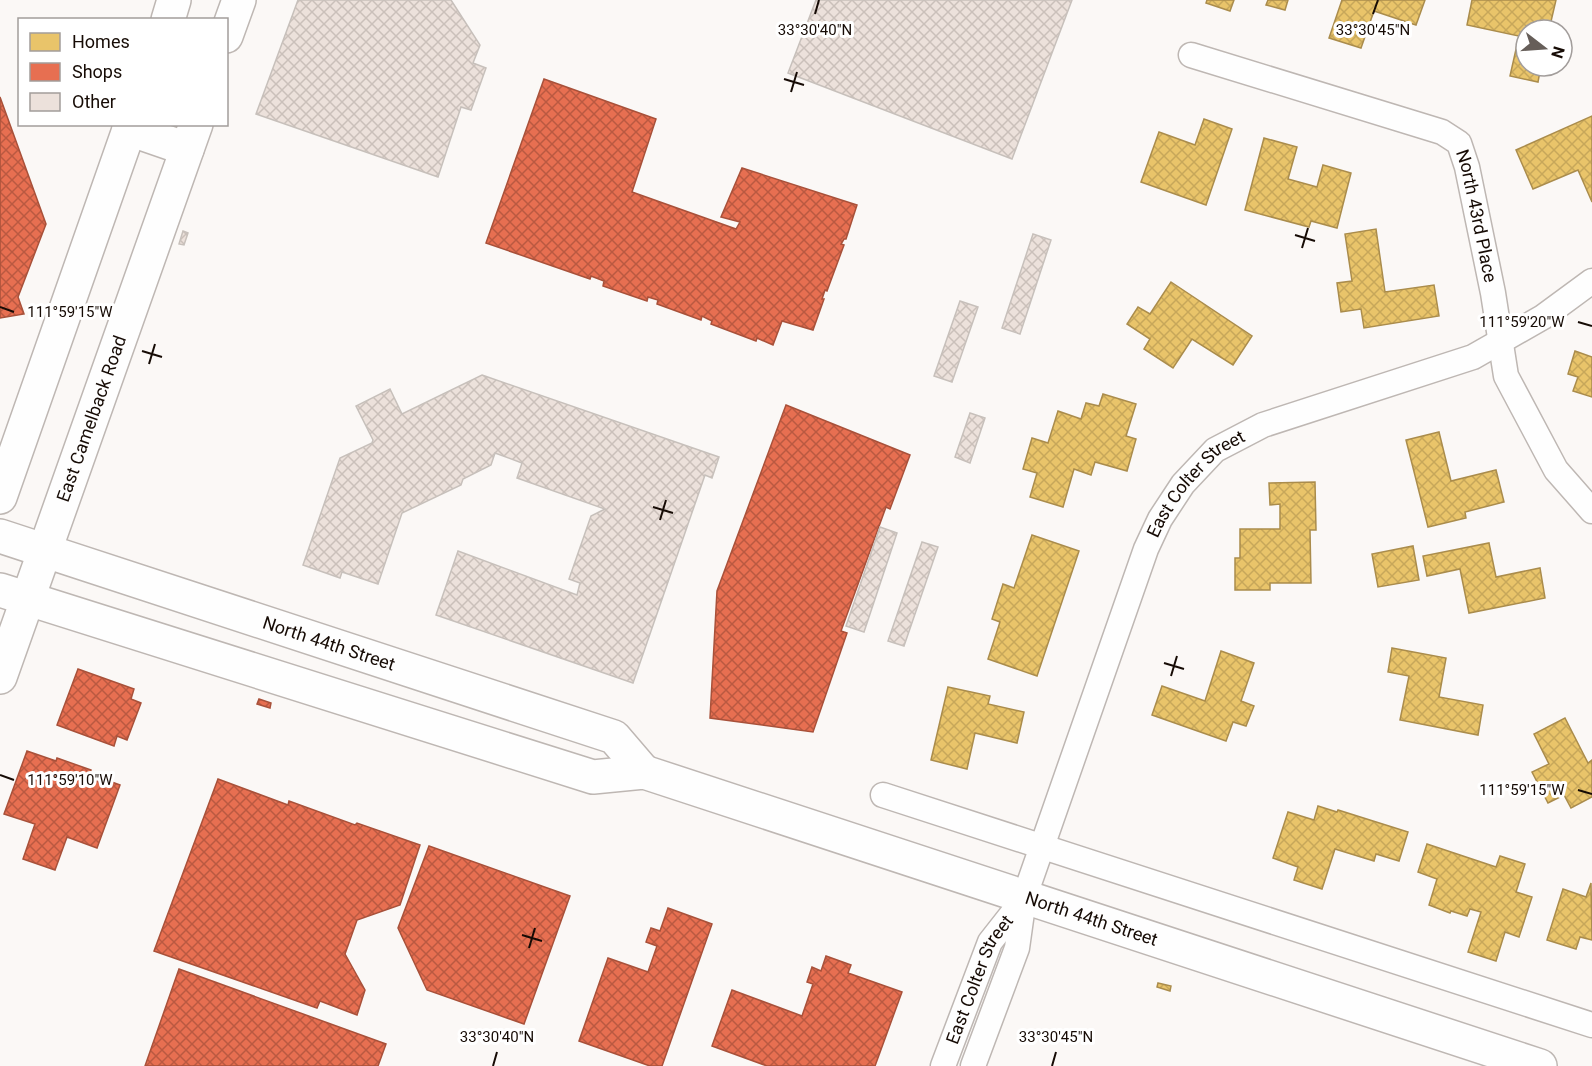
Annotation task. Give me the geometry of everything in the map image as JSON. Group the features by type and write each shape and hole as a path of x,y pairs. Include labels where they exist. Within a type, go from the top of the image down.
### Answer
{"main road":[{"path":"169,18 174,0"},
{"path":"228,30 239,0"},
{"path":"0,497 130,127 191,137"},
{"name":"East Camelback Road","path":"0,677 14,595 46,551 191,137"},
{"name":"North 44th Street","path":"0,536 614,737 644,772"},
{"name":"North 44th Street","path":"14,595 592,777 644,772 1540,1066"}],"street":[{"name":"North 43rd Place","path":"1191,55 1442,132 1459,143 1467,167 1506,376 1556,470 1592,511"},
{"name":"East Colter Street","path":"973,1066 1013,962 1024,898 1146,549 1160,519 1183,484 1215,450 1263,425 1473,357 1543,317 1592,281"},
{"path":"883,795 1592,1025"},
{"name":"East Colter Street","path":"943,1066 990,942 1024,898"}],"building: Homes":[{"path":"1207,0 1234,0 1230,11 1206,3"},
{"path":"1268,0 1288,0 1285,10 1266,5"},
{"path":"1342,0 1425,0 1416,25 1374,11 1361,48 1329,38"},
{"path":"1472,0 1556,0 1552,18 1514,18 1514,35 1467,25"},
{"path":"1514,58 1514,77 1510,76"},
{"path":"1519,78 1539,78 1538,82"},
{"path":"1592,116 1592,202 1578,170 1533,189 1516,150"},
{"path":"1204,119 1232,129 1206,205 1141,182 1159,132 1195,145"},
{"path":"1264,138 1297,147 1288,179 1317,187 1323,165 1351,173 1337,228 1311,221 1309,227 1245,210"},
{"path":"1376,229 1385,292 1434,285 1439,316 1364,328 1361,309 1341,312 1337,283 1352,281 1345,234"},
{"path":"1171,282 1252,336 1233,365 1192,339 1173,368 1144,349 1150,339 1127,324 1138,307 1150,314"},
{"path":"1575,351 1592,357 1592,397 1573,391 1578,377 1568,374"},
{"path":"1103,394 1136,404 1126,436 1136,439 1127,471 1095,462 1091,475 1074,469 1063,507 1030,497 1037,473 1023,469 1032,438 1048,443 1058,411 1081,419 1086,403 1099,406"},
{"path":"1439,432 1451,481 1496,470 1504,502 1465,512 1466,518 1428,527 1406,440"},
{"path":"1315,482 1316,530 1310,530 1311,583 1270,583 1270,590 1235,590 1235,558 1240,558 1240,529 1280,529 1280,504 1270,505 1269,483"},
{"path":"1032,535 1079,551 1037,676 988,659 1000,622 992,619 1003,584 1014,588"},
{"path":"1489,543 1496,577 1540,568 1545,598 1469,613 1460,569 1427,576 1423,556"},
{"path":"1413,546 1419,580 1378,587 1372,554"},
{"path":"1392,648 1446,658 1439,697 1483,705 1478,735 1400,720 1409,676 1388,672"},
{"path":"1221,651 1254,663 1241,701 1254,706 1246,726 1233,722 1226,741 1152,715 1162,686 1205,701"},
{"path":"948,687 990,696 988,704 1024,712 1017,743 975,733 967,769 931,760"},
{"path":"1565,718 1588,763 1592,760 1592,797 1571,808 1564,795 1548,803 1532,772 1549,764 1534,734"},
{"path":"1318,806 1408,832 1399,861 1376,854 1374,861 1335,849 1322,889 1294,880 1298,867 1273,858 1288,812 1314,820"},
{"path":"1427,844 1496,867 1500,856 1525,864 1516,892 1532,897 1519,937 1505,932 1496,961 1468,952 1481,912 1470,909 1467,916 1451,911 1450,913 1429,905 1437,879 1418,872"},
{"path":"1591,883 1592,940 1580,937 1576,949 1547,940 1563,889 1586,897"},
{"path":"1158,983 1171,986 1170,991 1157,987"}],"building: Shops":[{"path":"544,79 656,119 632,192 736,229 740,222 721,217 742,168 857,205 846,239 841,244 844,245 827,291 825,290 813,330 782,321 773,345 757,338 756,341 711,324 712,321 702,316 701,320 657,304 658,300 648,297 647,301 603,286 604,281 591,276 590,279 486,243"},
{"path":"0,97 46,224 18,297 24,314 0,318"},
{"path":"786,405 910,455 890,509 886,507 841,631 847,633 813,732 710,718 717,591"},
{"path":"78,669 134,689 131,699 141,703 127,740 117,736 114,746 57,725"},
{"path":"259,699 271,703 270,708 257,704"},
{"path":"27,751 56,761 57,758 91,770 90,774 120,785 97,848 67,837 55,870 23,859 35,824 4,814"},
{"path":"218,779 288,805 289,801 420,845 400,905 357,920 345,954 365,990 357,1015 320,1001 317,1008 154,951"},
{"path":"429,846 570,896 524,1024 427,990 398,928"},
{"path":"668,908 712,924 662,1066 650,1066 579,1041 608,958 648,972 657,946 646,942 651,928 660,931"},
{"path":"826,956 851,965 848,973 902,992 875,1066 767,1066 712,1046 732,990 802,1016 813,984 807,982 812,967 821,971"},
{"path":"179,969 386,1044 378,1066 145,1066"}],"building: Other":[{"path":"298,0 451,0 480,45 473,63 486,68 471,110 461,107 438,177 256,114"},
{"path":"816,0 1072,0 1012,159 788,73"},
{"path":"183,231 188,233 184,245 179,244"},
{"path":"1033,234 1051,240 1020,334 1002,328"},
{"path":"960,301 978,307 952,382 934,376"},
{"path":"482,375 719,457 712,478 705,475 633,683 436,615 458,551 577,595 580,583 569,579 591,516 605,509 517,478 522,463 495,453 491,465 463,479 461,485 402,513 378,584 342,572 340,578 303,565 340,458 372,443 373,440 356,406 390,389 402,414"},
{"path":"970,413 985,418 970,463 955,457"},
{"path":"880,527 897,533 864,632 846,626"},
{"path":"922,542 938,547 904,646 888,641"}]}
